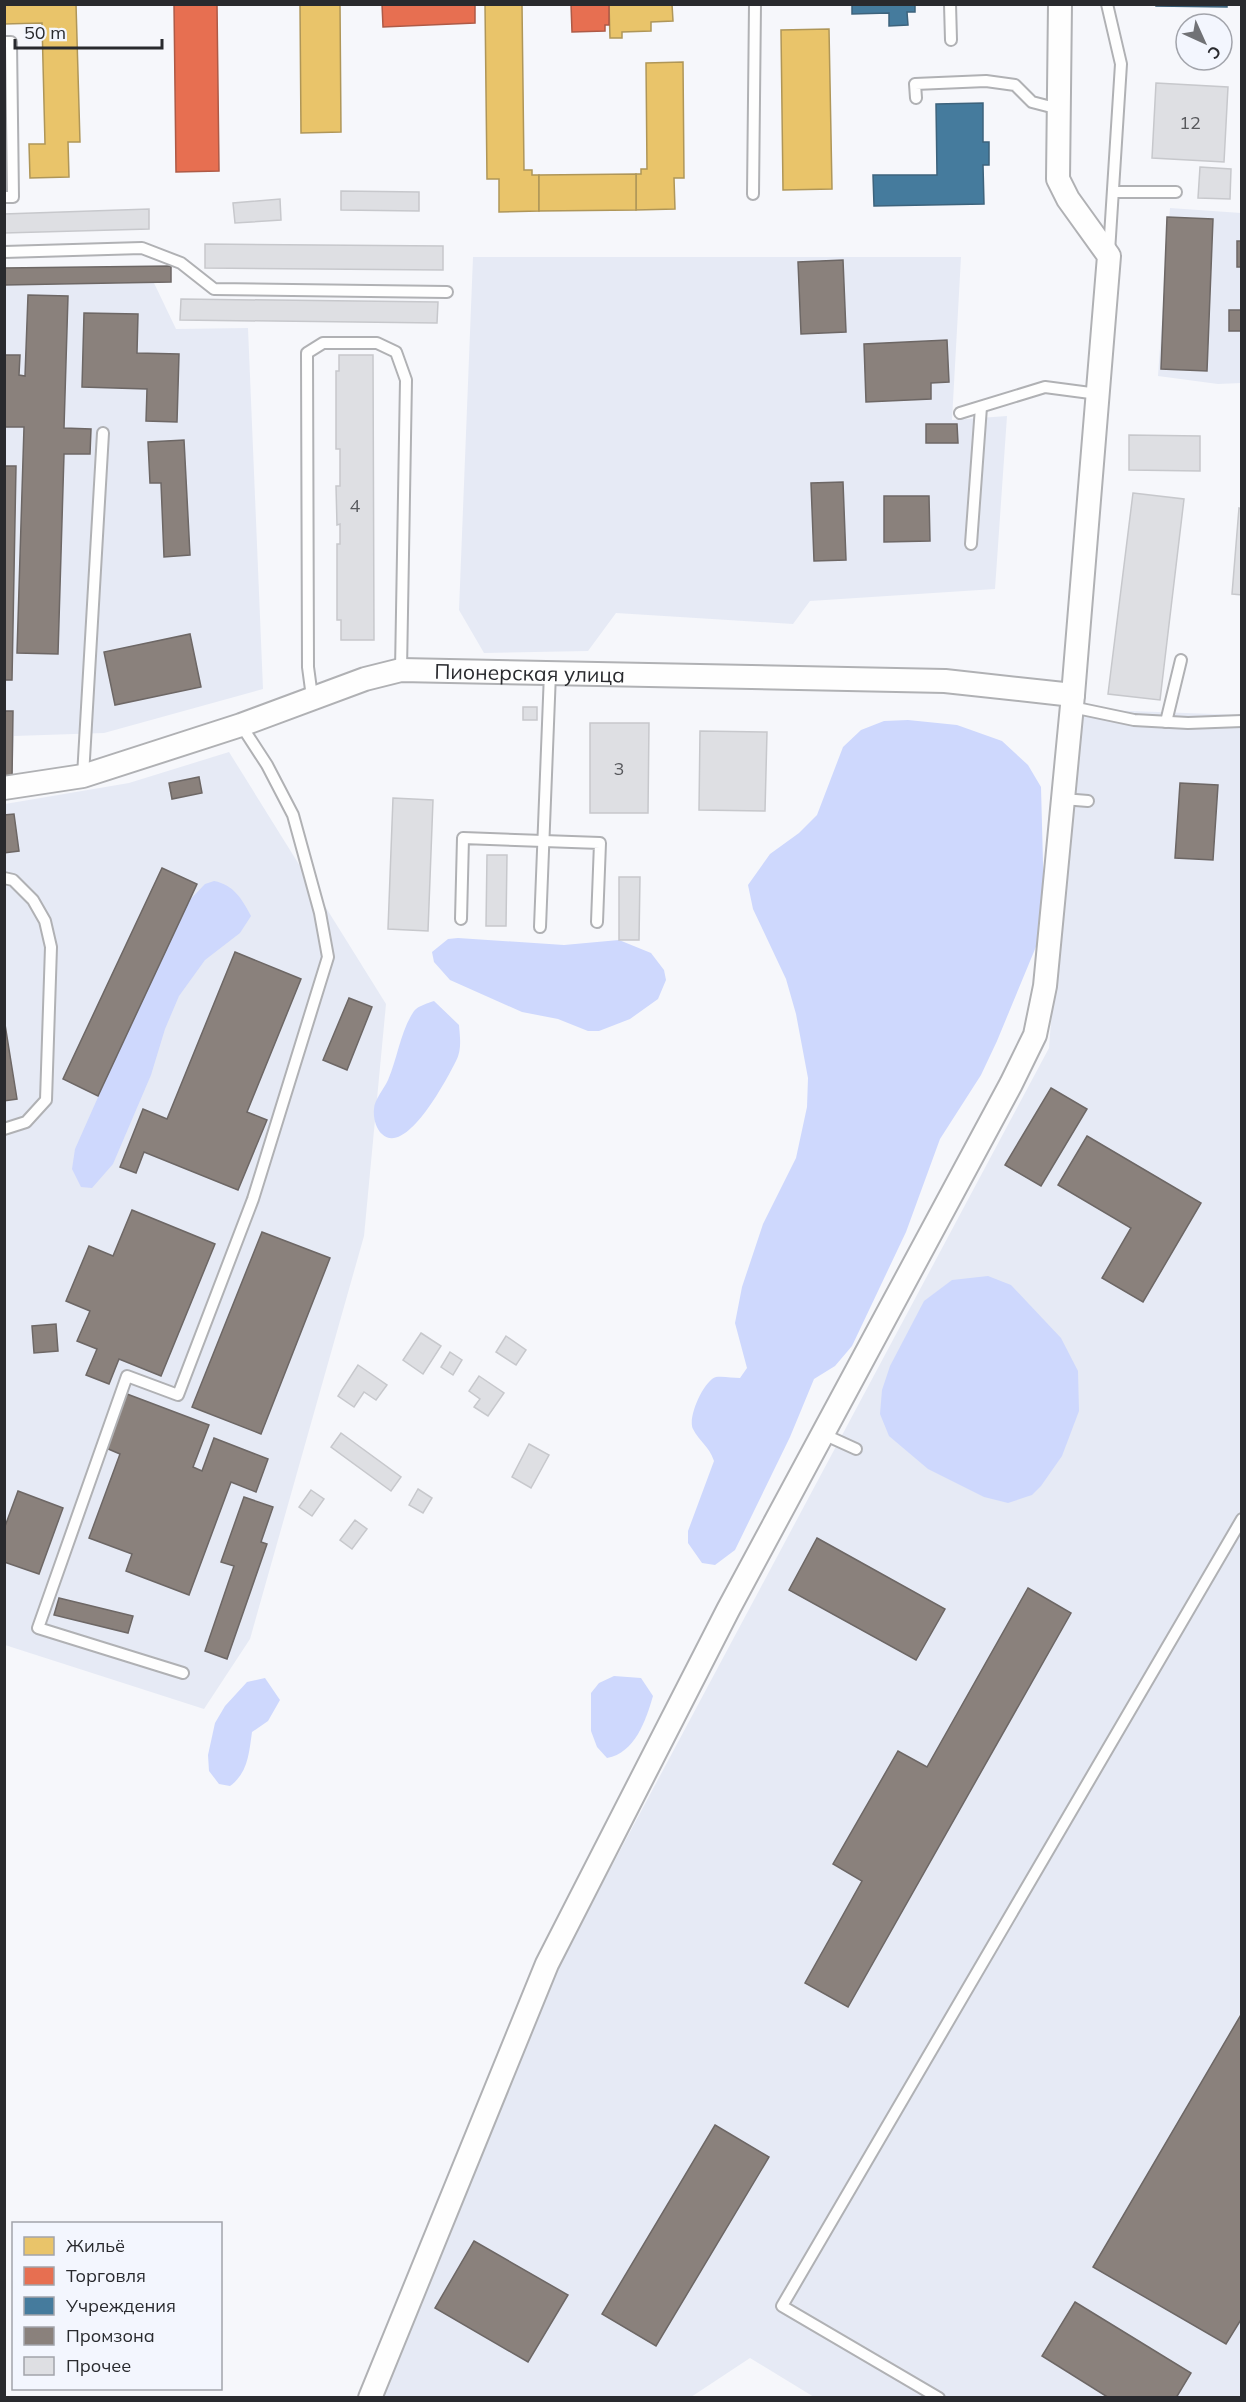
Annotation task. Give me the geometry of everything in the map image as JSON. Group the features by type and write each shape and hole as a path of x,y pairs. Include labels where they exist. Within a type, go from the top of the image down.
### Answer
{"street":[{"path":"370,2397 547,1964 723,1620 1011,1084 1035,1035 1045,986 1063,799 1109,256 1068,199 1058,179 1060,4"},
{"name":"Пионерская улица","path":"4,788 83,776 241,725 365,679 401,670 945,681 1072,701"}],"lane":[{"path":"753,194 755,4"},
{"path":"950,4 951,40"},
{"path":"1107,4 1121,64 1109,256"},
{"path":"4,42 11,42 13,197 4,197"},
{"path":"915,98 915,84 986,81 1015,85 1032,102 1059,109"},
{"path":"1114,192 1176,192"},
{"path":"4,252 142,248 181,263 214,288 447,292"},
{"path":"312,697 308,667 307,353 323,343 377,343 396,352 406,380 401,670"},
{"path":"960,413 1046,387 1098,394"},
{"path":"971,544 981,407"},
{"path":"83,776 103,433"},
{"path":"1166,722 1180,660"},
{"path":"540,927 550,673"},
{"path":"1072,701 1134,720 1188,723 1242,721"},
{"path":"183,1673 38,1628 127,1376 178,1395 253,1199 328,957 320,913 293,815 267,765 241,725"},
{"path":"1063,799 1088,801"},
{"path":"461,919 463,838 600,843 597,922"},
{"path":"4,878 13,880 33,900 45,921 51,947 46,1100 26,1122 4,1129"},
{"path":"823,1434 856,1449"},
{"path":"939,2397 782,2306 1242,1519"}],"shaded area":[{"path":"1170,208 1241,213 1241,383 1218,384 1158,376"},
{"path":"473,257 961,257 952,420 1007,416 995,589 810,601 793,624 616,613 588,651 484,653 459,610"},
{"path":"154,283 176,329 248,328 263,689 104,733 14,736 12,782 4,782 4,285"},
{"path":"1075,709 1241,715 1241,2397 814,2397 750,2358 691,2397 381,2398 476,2120 1049,1048"},
{"path":"908,720 957,725 1002,741 1028,765 1041,787 1044,901 1040,937 981,1075 940,1139 906,1232 852,1346 835,1366 814,1379 790,1437 735,1550 715,1565 702,1563 688,1543 688,1531 714,1461 693,1429 692,1417 702,1392 711,1380 716,1377 740,1378 747,1368 735,1323 742,1287 763,1224 796,1158 807,1107 808,1078 796,1014 786,979 753,909 748,885 770,854 799,833 817,815 843,747 861,730 884,721"},
{"path":"229,752 386,1004 364,1236 250,1639 204,1709 5,1645 5,804 129,783"},
{"path":"214,881 232,889 251,916 240,933 205,960 179,996 165,1029 151,1075 113,1164 92,1188 81,1187 72,1169 75,1149 182,908 205,884"},
{"path":"448,939 564,945 619,940 651,953 664,970 666,980 658,999 630,1019 599,1031 588,1031 558,1019 522,1012 450,980 434,962 432,952"},
{"path":"434,1001 459,1025 458,1057 425,1113 414,1126 402,1135 392,1138 382,1134 378,1129 374,1106 388,1080 409,1019 416,1009"},
{"path":"988,1276 1011,1285 1061,1338 1078,1371 1079,1411 1062,1456 1032,1495 1008,1503 984,1497 928,1469 889,1436 880,1414 882,1390 890,1366 924,1301 952,1280"},
{"path":"614,1676 641,1678 653,1696 643,1725 632,1743 617,1755 607,1758 597,1747 591,1731 591,1693 599,1683"},
{"path":"265,1678 280,1700 268,1721 252,1732 247,1762 241,1775 230,1786 219,1784 209,1771 208,1755 215,1723 225,1706 247,1682"}],"building: Жильё":[{"path":"4,4 76,4 80,142 68,142 69,177 30,178 29,144 45,144 42,23 4,24"},
{"path":"300,4 340,4 341,132 301,133"},
{"path":"485,4 522,4 524,170 532,170 532,175 539,175 539,211 499,212 499,179 487,179"},
{"path":"609,4 672,4 673,21 651,22 651,31 622,32 622,38 610,38"},
{"path":"829,29 832,189 783,190 781,30"},
{"path":"683,62 684,178 674,178 675,209 636,210 636,174 641,174 641,169 647,169 646,63"},
{"path":"636,174 636,210 539,211 539,175"}],"building: Торговля":[{"path":"174,4 217,4 219,171 176,172"},
{"path":"382,4 475,4 475,23 383,27"},
{"path":"571,4 609,4 609,25 605,25 605,31 572,32"}],"building: Учреждения":[{"path":"852,4 915,4 915,12 907,12 908,25 889,26 889,13 852,14"},
{"path":"1156,4 1227,4 1227,7 1156,6"},
{"path":"983,103 983,142 989,142 989,165 983,165 984,204 874,206 873,175 937,175 936,104"}],"building: Промзона":[{"path":"1167,217 1213,219 1207,371 1161,369"},
{"path":"1237,241 1242,241 1242,267 1237,267"},
{"path":"843,260 846,332 801,334 798,262"},
{"path":"171,266 171,282 4,285 4,268"},
{"path":"28,295 68,296 64,428 91,429 90,454 64,454 58,654 17,653 24,427 4,427 4,355 20,355 19,375 25,376"},
{"path":"1229,310 1242,310 1242,331 1229,331"},
{"path":"84,313 138,314 137,353 179,354 177,422 146,421 147,389 82,387"},
{"path":"947,340 949,382 931,383 931,399 866,402 864,344"},
{"path":"926,424 957,424 958,443 926,443"},
{"path":"184,440 190,555 164,557 161,483 150,483 148,442"},
{"path":"4,466 16,466 12,680 4,680"},
{"path":"843,482 846,560 814,561 811,483"},
{"path":"884,496 929,496 930,541 884,542"},
{"path":"190,634 201,687 115,705 104,652"},
{"path":"4,711 13,711 12,779 4,779"},
{"path":"199,777 202,793 172,799 169,783"},
{"path":"1180,783 1218,785 1213,860 1175,858"},
{"path":"14,814 19,851 4,853 4,815"},
{"path":"162,868 197,884 98,1096 63,1079"},
{"path":"235,952 301,979 247,1112 267,1120 238,1190 144,1152 136,1173 120,1167 143,1109 167,1119"},
{"path":"349,998 372,1007 347,1070 323,1060"},
{"path":"4,1018 17,1099 4,1101"},
{"path":"1051,1088 1087,1109 1041,1186 1005,1165"},
{"path":"1087,1136 1201,1203 1143,1302 1102,1278 1131,1228 1058,1185"},
{"path":"132,1210 215,1244 161,1376 119,1359 109,1384 86,1375 97,1349 77,1341 90,1311 66,1301 89,1246 113,1256"},
{"path":"262,1232 330,1258 261,1434 192,1407"},
{"path":"56,1324 58,1351 34,1353 32,1326"},
{"path":"127,1394 209,1425 193,1467 202,1471 214,1438 268,1459 256,1492 231,1482 189,1595 126,1571 132,1554 89,1538 120,1454 106,1448"},
{"path":"18,1491 63,1508 39,1574 4,1562 4,1529"},
{"path":"244,1497 273,1507 261,1542 267,1544 227,1659 205,1651 234,1566 221,1562"},
{"path":"817,1538 945,1609 916,1660 789,1590"},
{"path":"1028,1588 1071,1613 848,2007 805,1983 862,1881 833,1864 898,1751 927,1767"},
{"path":"59,1598 133,1616 128,1633 54,1615"},
{"path":"1242,2013 1242,2318 1226,2344 1093,2267"},
{"path":"715,2125 769,2157 656,2346 602,2314"},
{"path":"474,2241 568,2295 528,2362 435,2308"},
{"path":"1075,2302 1191,2373 1176,2398 1109,2398 1042,2356"}],"building: Прочее":[{"path":"1156,83 1228,87 1224,162 1152,158"},
{"path":"1200,167 1231,169 1230,199 1198,198"},
{"path":"341,191 419,192 419,211 341,210"},
{"path":"280,199 281,220 235,223 233,203"},
{"path":"149,209 149,229 4,233 4,214"},
{"path":"205,244 443,246 443,270 205,268"},
{"path":"181,299 438,302 437,323 180,320"},
{"path":"339,355 373,355 374,640 341,640 341,620 337,620 337,544 340,544 340,524 337,525 336,486 340,486 340,449 336,449 336,371 339,371"},
{"path":"1129,435 1200,436 1200,471 1129,470"},
{"path":"1133,493 1184,499 1160,700 1108,694"},
{"path":"1239,508 1242,509 1242,595 1232,594"},
{"path":"523,707 537,707 537,720 523,720"},
{"path":"590,723 649,723 648,813 590,813"},
{"path":"700,731 767,732 765,811 699,810"},
{"path":"393,798 433,800 428,931 388,929"},
{"path":"487,855 507,855 506,926 486,926"},
{"path":"619,877 640,877 639,940 619,940"},
{"path":"421,1333 441,1346 423,1374 403,1360"},
{"path":"506,1336 526,1350 516,1365 496,1352"},
{"path":"450,1352 462,1360 453,1375 441,1367"},
{"path":"358,1365 387,1385 376,1400 364,1392 354,1407 338,1396"},
{"path":"479,1376 504,1393 488,1416 474,1407 480,1399 469,1391"},
{"path":"341,1433 401,1477 391,1491 331,1447"},
{"path":"529,1444 549,1455 531,1488 512,1477"},
{"path":"418,1489 432,1498 423,1513 409,1505"},
{"path":"311,1490 324,1499 312,1516 299,1507"},
{"path":"355,1520 367,1529 352,1549 340,1540"}]}
